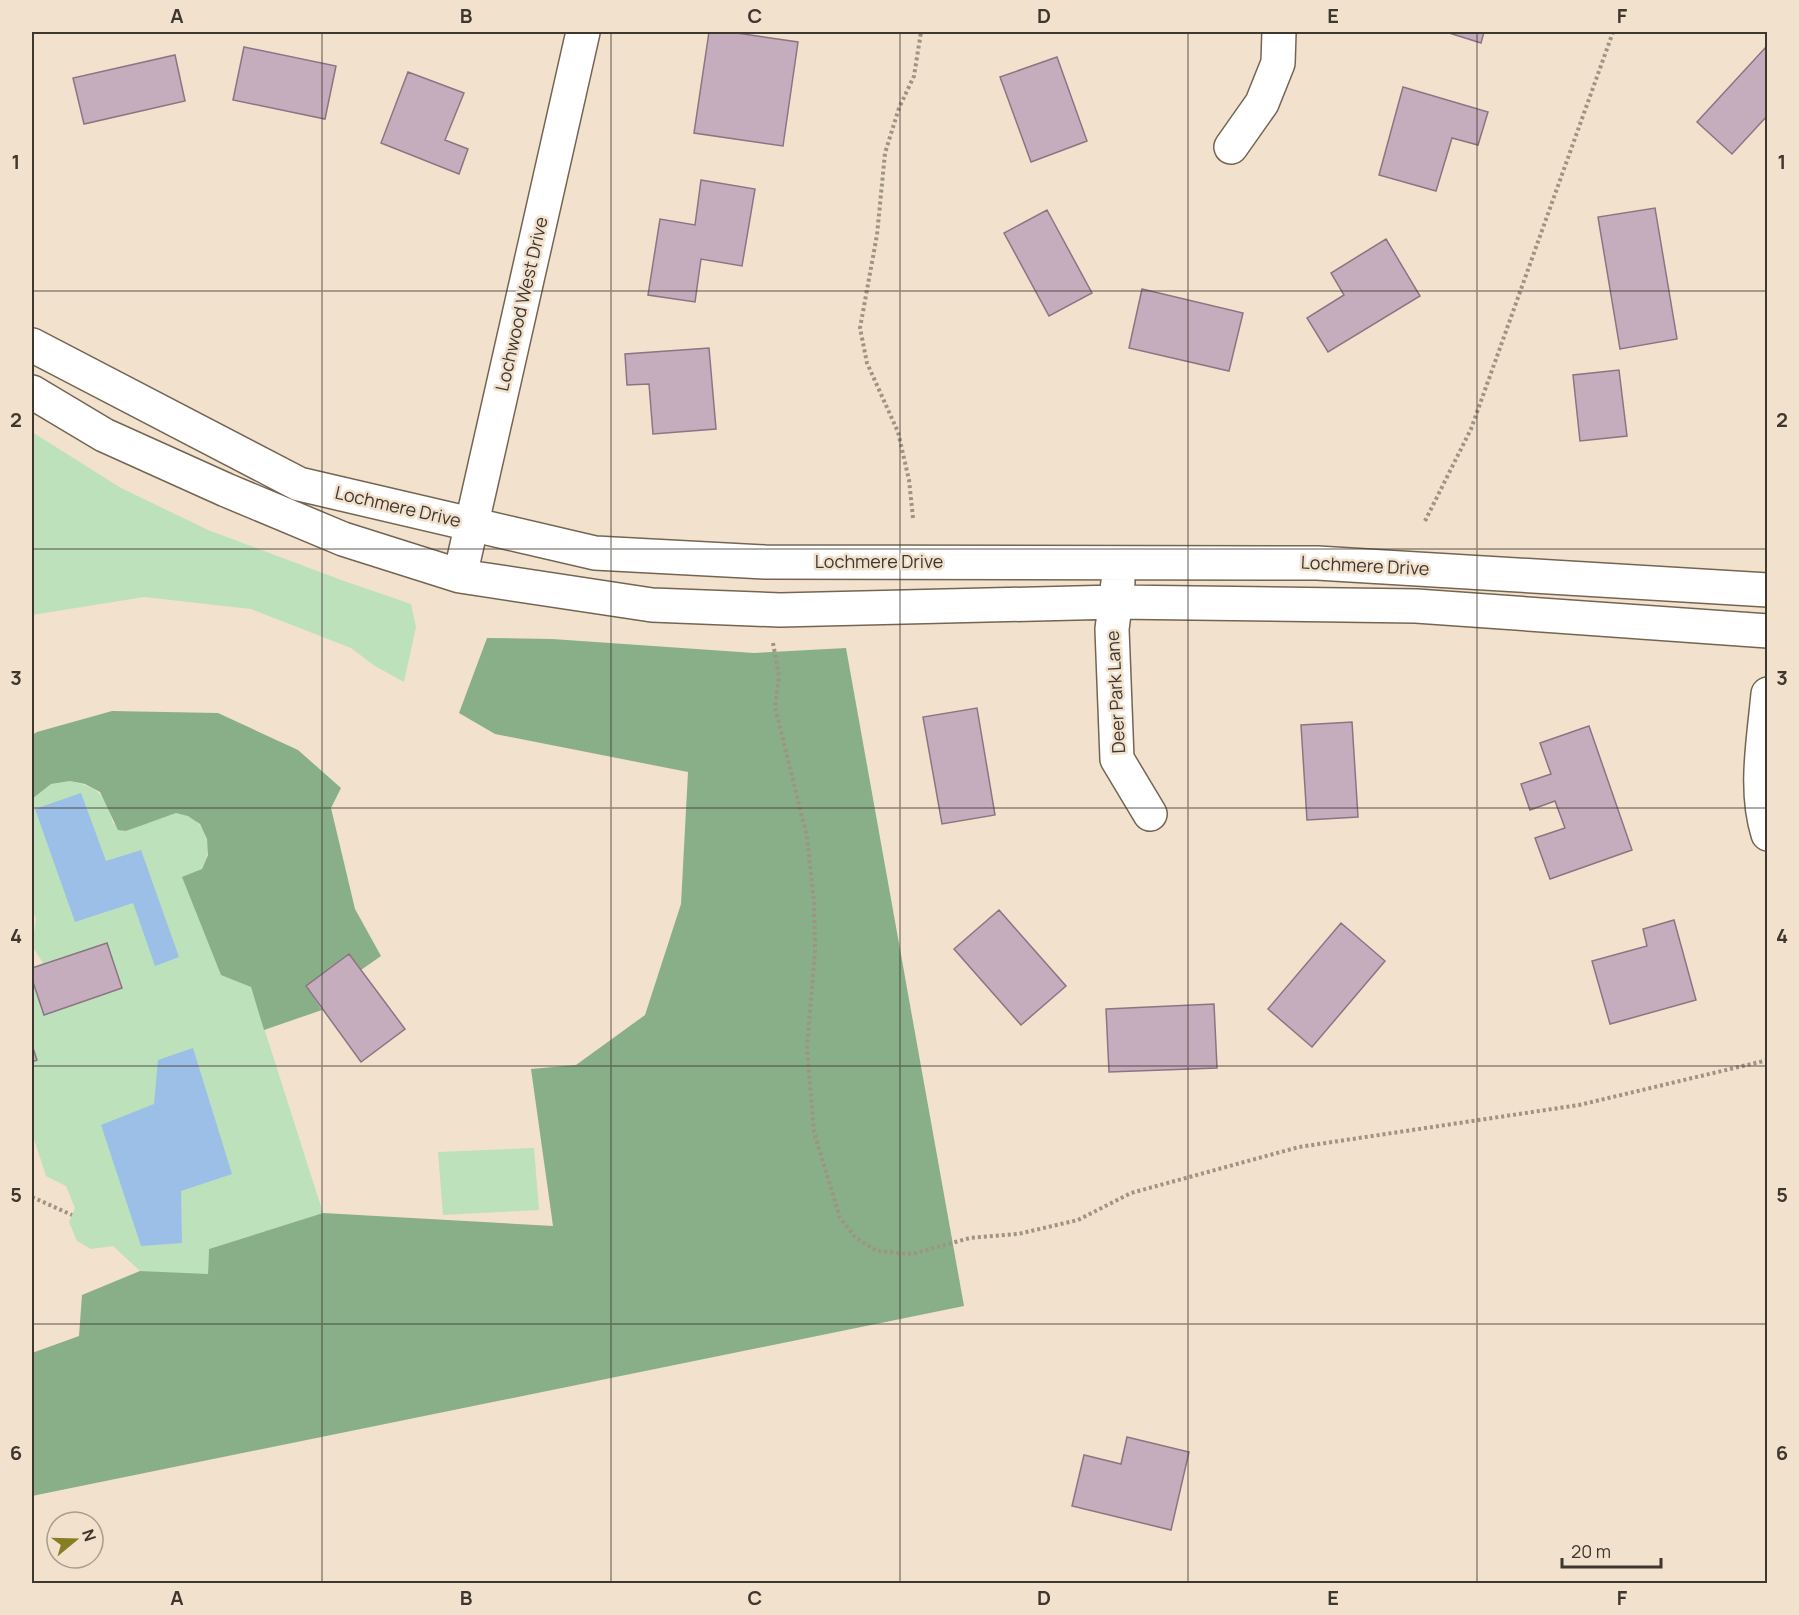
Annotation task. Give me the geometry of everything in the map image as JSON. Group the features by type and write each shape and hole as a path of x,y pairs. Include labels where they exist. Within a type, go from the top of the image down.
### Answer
{"street":[{"name":"Lochwood West Drive","path":"460,576 583,32"},
{"path":"1231,147 1262,103 1278,63 1279,32"},
{"name":"Lochmere Drive","path":"32,345 299,484 595,553 765,562 1317,563 1767,590"},
{"name":"Lochmere Drive","path":"32,392 104,435 343,539 460,576 652,605 765,610 1116,602 1416,606 1742,627 1767,631"},
{"name":"Deer Park Lane","path":"1120,562 1112,629 1117,759 1150,814"},
{"path":"1767,694 1761,782 1767,834"}],"path":[{"path":"913,518 909,480 898,432 867,363 861,328 877,235 885,153 899,108 914,76 921,32"},
{"path":"1425,521 1471,429 1613,32"},
{"path":"771,637 779,676 776,707 807,837 814,902 815,950 807,1048 814,1132 840,1218 856,1238 877,1251 912,1254 970,1238 1018,1234 1078,1220 1131,1193 1299,1147 1579,1106 1767,1060"},
{"path":"32,1197 72,1215"}],"green space":[{"path":"32,432 121,488 208,530 411,604 416,627 404,682 375,666 351,648 251,609 144,597 32,615"},
{"path":"487,638 552,639 754,653 846,648 964,1306 32,1496 32,1353 79,1336 82,1295 140,1271 208,1274 209,1249 323,1213 553,1226 531,1069 576,1065 645,1015 681,904 688,772 495,734 459,713"},
{"path":"112,711 218,713 298,750 341,788 331,808 355,909 381,956 361,970 349,954 306,986 322,1010 264,1030 251,987 221,975 182,877 202,869 208,855 207,839 200,824 188,816 176,813 126,831 118,830 100,792 85,784 70,781 51,784 32,799 32,735"},
{"path":"70,781 88,786 99,794 107,805 113,823 126,831 175,813 190,816 201,827 207,841 206,860 202,869 183,878 221,974 251,987 323,1213 209,1249 208,1275 140,1271 113,1246 91,1249 77,1241 69,1222 75,1208 66,1186 46,1176 32,1133 32,968 43,963 32,946 36,919 32,909 32,799 51,784"},
{"path":"534,1148 539,1210 443,1215 438,1152"}],"water":[{"path":"81,793 106,861 141,850 179,957 155,966 133,903 75,922 35,809"},
{"path":"193,1048 232,1174 181,1191 182,1243 141,1246 101,1125 154,1104 158,1060"}],"building":[{"path":"709,32 730,32 798,42 783,146 694,133"},
{"path":"1446,32 1484,32 1481,43"},
{"path":"244,47 336,66 325,119 233,100"},
{"path":"1765,48 1768,51 1768,115 1732,154 1697,122"},
{"path":"175,55 185,101 84,124 73,78"},
{"path":"1057,57 1087,141 1031,162 1000,77"},
{"path":"408,72 464,93 445,140 468,149 459,174 381,143"},
{"path":"1403,87 1488,112 1478,145 1452,138 1436,191 1379,175"},
{"path":"701,180 755,189 742,266 701,259 695,302 648,295 660,219 695,225"},
{"path":"1655,208 1677,339 1620,349 1598,217"},
{"path":"1047,210 1092,293 1049,316 1004,233"},
{"path":"1386,239 1420,296 1328,352 1307,318 1344,295 1331,273"},
{"path":"1142,289 1243,313 1229,371 1129,348"},
{"path":"709,348 716,429 653,434 649,384 627,385 625,354"},
{"path":"1619,370 1627,436 1580,441 1573,375"},
{"path":"977,708 995,815 942,824 923,717"},
{"path":"1352,722 1358,817 1307,820 1301,725"},
{"path":"1589,726 1632,850 1550,879 1535,838 1565,828 1555,801 1530,810 1521,784 1551,774 1540,743"},
{"path":"999,910 1066,986 1021,1025 954,949"},
{"path":"1674,920 1696,1000 1610,1024 1592,961 1647,946 1643,929"},
{"path":"1341,923 1385,961 1312,1047 1268,1009"},
{"path":"107,943 122,988 44,1015 32,979 32,968"},
{"path":"349,954 405,1029 361,1062 306,986"},
{"path":"1214,1004 1217,1068 1109,1072 1106,1009"},
{"path":"32,1045 37,1060 32,1062"},
{"path":"1127,1437 1189,1452 1171,1530 1072,1506 1084,1455 1121,1464"}]}
